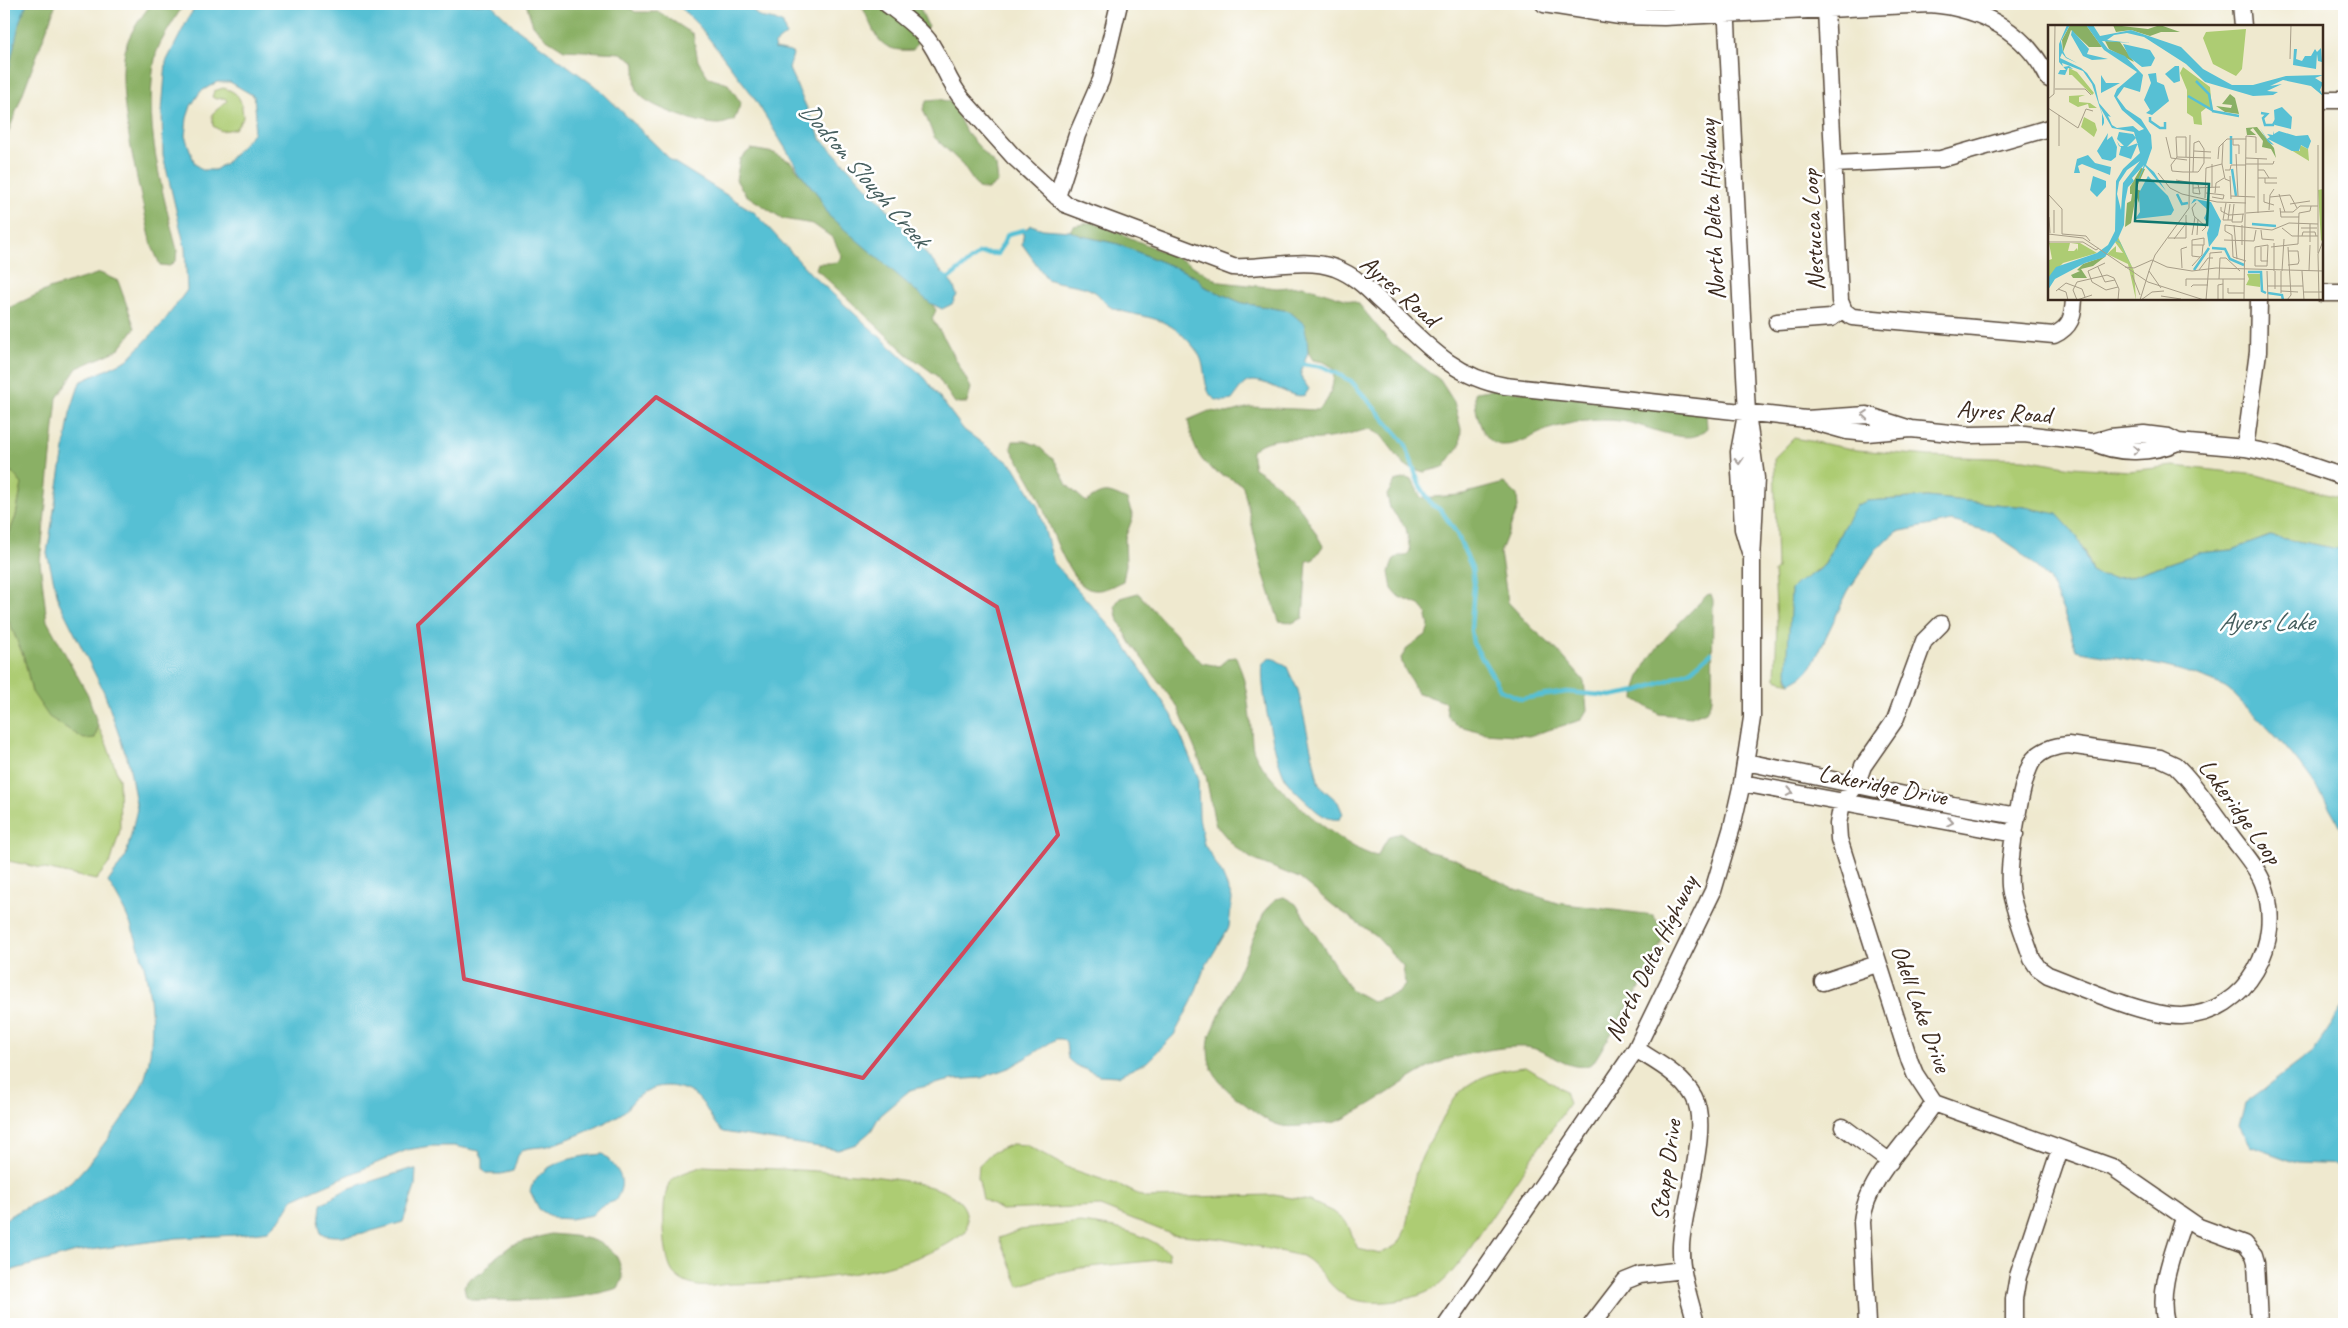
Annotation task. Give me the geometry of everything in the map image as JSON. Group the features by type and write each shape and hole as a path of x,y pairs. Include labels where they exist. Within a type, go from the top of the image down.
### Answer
{"street":[{"name":"Ayres Road","path":"887,4 927,38 949,75 956,93 1013,156 1065,204 1233,267 1253,268 1312,263 1334,268 1354,277 1445,362 1481,381 1505,386 1806,419 1867,414 1911,429 1970,435 2024,434 2093,442 2110,437 2144,434 2168,437 2178,442 2245,448 2276,454 2344,477"},
{"path":"1057,197 1077,135 1101,80 1119,4"},
{"path":"1544,4 1620,16 1664,17 1726,8 1826,9 1930,4 1964,9 1992,20 2016,36 2037,58 2048,78"},
{"path":"2241,4 2243,25"},
{"name":"North Delta Highway","path":"1447,1324 1636,1048 1713,891 1742,783 1753,692 1752,561 1756,478 1747,413 1726,8"},
{"name":"Nestucca Loop","path":"1826,9 1840,301 1843,309 1852,317 2054,335 2064,330 2070,324 2073,316 2074,300"},
{"path":"2323,100 2344,100"},
{"path":"1834,164 1941,159 2048,128"},
{"path":"2323,293 2344,292"},
{"path":"2245,448 2258,352 2259,300"},
{"path":"1777,322 1831,318 1843,309"},
{"name":"Odell Lake Drive","path":"1941,624 1921,646 1895,720 1863,766 1856,785 1842,803 1838,824 1839,839 1877,964 1910,1062 1934,1103 2121,1172 2184,1218 2203,1229 2237,1240 2251,1249 2256,1262 2259,1324"},
{"name":"Lakeridge Loop","path":"2080,745 2118,751 2160,758 2175,765 2258,872 2263,882 2269,911 2269,927 2261,961 2253,977 2234,996 2219,1007 2192,1015 2174,1016 2158,1014 2043,972 2032,959 2010,888 2018,816 2029,767 2040,754 2056,746 2080,745"},
{"name":"Lakeridge Drive","path":"1746,762 2018,816"},
{"name":"Lakeridge Drive","path":"1742,783 2015,834"},
{"path":"1824,982 1877,964"},
{"name":"Stapp Drive","path":"1636,1048 1683,1082 1694,1096 1699,1111 1699,1136 1682,1232 1683,1270 1696,1324"},
{"path":"1867,1324 1863,1214 1869,1196 1890,1162 1934,1103"},
{"path":"1843,1127 1890,1162"},
{"path":"2014,1324 2014,1299 2018,1276 2060,1148"},
{"path":"2166,1324 2163,1304 2165,1282 2184,1218"},
{"path":"1592,1324 1619,1286 1625,1281 1640,1275 1683,1270"}],"highlighted area":[{"path":"656,397 997,607 1058,835 863,1078 464,979 418,625"}],"green space":[{"path":"4,4 56,4 4,144"},
{"path":"151,4 184,4 158,49 152,78 152,128 155,153 177,250 176,260 170,266 160,265 152,246 130,143 123,87 123,63 127,43 135,27"},
{"path":"526,4 626,4 635,12 659,12 693,34 698,61 709,78 728,84 741,103 734,120 719,124 701,122 677,115 646,100 640,95 636,87 634,61 621,53 564,50 545,38 533,25"},
{"path":"758,4 783,4 783,7 776,12"},
{"path":"858,4 918,4 928,26 913,50 892,49 885,45 875,34 863,8"},
{"path":"223,88 233,92 239,98 243,118 235,129 221,131 213,126 212,114 227,101 225,98 216,99 212,97 214,91"},
{"path":"939,99 951,102 966,132 996,166 998,182 988,190 978,188 961,163 934,137 923,109 927,100"},
{"path":"751,149 774,153 791,162 843,225 886,264 922,290 936,310 932,319 971,388 967,403 955,403 936,375 907,354 816,269 818,263 836,263 842,257 833,238 813,224 783,219 746,195 736,180 740,159"},
{"path":"1094,222 1186,262 1220,282 1277,288 1303,286 1358,303 1390,342 1440,380 1454,402 1461,429 1460,445 1444,467 1424,472 1405,466 1381,435 1370,429 1326,438 1274,440 1265,442 1251,452 1254,468 1277,484 1295,502 1323,546 1313,560 1307,561 1303,618 1292,623 1279,621 1262,569 1243,486 1215,471 1203,461 1193,442 1188,420 1209,411 1227,413 1250,407 1318,410 1329,397 1334,368 1324,362 1313,360 1308,352 1307,338 1289,311 1242,303 1203,286 1197,278 1186,272 1118,244 1082,236 1070,231 1073,226"},
{"path":"100,273 118,281 135,328 118,350 77,368 57,398 40,562 47,621 88,695 98,726 95,738 84,739 49,717 32,692 24,657 4,610 4,547 16,516 22,484 12,472 4,473 4,310 49,289"},
{"path":"1497,389 1706,413 1707,428 1700,434 1690,437 1671,435 1629,423 1593,420 1557,427 1520,442 1502,445 1489,439 1484,432 1480,424 1475,399 1475,392"},
{"path":"1794,438 1857,450 1929,456 2025,459 2072,467 2129,471 2173,466 2257,475 2344,499 2344,550 2270,536 2232,550 2199,553 2128,577 2113,578 2100,576 2092,572 2084,550 2025,507 1927,497 1867,501 1844,526 1825,564 1791,590 1788,679 1791,683 1775,679 1777,622 1774,572 1777,569 1774,458"},
{"path":"1013,441 1025,441 1037,445 1055,461 1067,485 1086,502 1102,493 1110,493 1127,500 1133,517 1125,538 1126,565 1123,581 1106,588 1093,590 1081,584 1073,574 1059,548 1036,492 1011,448"},
{"path":"12,472 22,484 16,516 4,547 4,473"},
{"path":"1406,478 1412,480 1421,498 1459,495 1504,483 1517,495 1518,508 1500,553 1508,602 1532,628 1558,651 1584,681 1587,710 1581,720 1529,736 1485,733 1456,725 1448,716 1445,702 1416,692 1401,658 1408,647 1426,635 1429,626 1426,612 1420,605 1399,597 1392,589 1389,572 1394,559 1399,556 1406,556 1410,551 1406,528 1390,508 1387,495 1395,481"},
{"path":"1138,593 1202,663 1219,666 1228,658 1236,657 1243,675 1252,745 1255,754 1275,782 1291,798 1346,842 1377,856 1389,836 1401,833 1427,851 1453,858 1513,888 1557,903 1653,915 1665,933 1645,980 1593,1063 1585,1066 1576,1066 1526,1047 1475,1052 1445,1060 1432,1066 1339,1121 1295,1126 1283,1126 1268,1121 1224,1086 1211,1066 1208,1049 1209,1039 1264,913 1275,899 1284,897 1296,904 1350,989 1372,1001 1398,993 1405,985 1403,966 1376,936 1299,878 1252,859 1233,845 1215,824 1206,776 1178,708 1130,642 1117,617 1115,605 1120,598"},
{"path":"1711,594 1713,600 1712,700 1706,711 1691,717 1659,714 1635,699 1637,685 1643,670 1651,656 1673,629 1707,595"},
{"path":"4,610 24,657 32,692 95,738 98,726 119,779 120,830 111,861 96,880 4,860"},
{"path":"1526,1067 1565,1091 1569,1104 1460,1263 1439,1285 1430,1291 1407,1299 1368,1302 1347,1297 1340,1293 1314,1265 1302,1256 1223,1239 1171,1234 1100,1206 1001,1210 983,1199 978,1177 979,1165 991,1153 1012,1144 1027,1145 1071,1169 1119,1185 1146,1198 1274,1195 1310,1201 1335,1213 1347,1223 1358,1249 1380,1254 1396,1245 1403,1236 1418,1165 1456,1097 1466,1086 1482,1077 1500,1071"},
{"path":"704,1166 841,1173 917,1183 944,1192 961,1203 967,1217 966,1232 943,1246 918,1257 866,1271 782,1282 708,1286 691,1284 676,1276 669,1264 666,1253 664,1226 665,1200 667,1189 673,1179"},
{"path":"1081,1223 1116,1228 1148,1239 1168,1252 1169,1259 1080,1268 1056,1273 1019,1286 999,1238 1020,1230"},
{"path":"550,1234 586,1238 610,1249 617,1258 623,1278 618,1288 600,1293 547,1300 474,1300 466,1296 464,1286 469,1279 483,1272 496,1257 512,1245"}],"water":[{"path":"4,4 27,4 20,20 4,91"},
{"path":"198,4 491,4 515,27 599,89 672,161 754,212 811,274 925,378 964,430 1014,466 1038,507 1054,563 1118,635 1172,715 1198,777 1199,817 1204,844 1221,872 1232,898 1229,927 1204,969 1192,1001 1174,1035 1147,1062 1118,1076 1099,1075 1075,1065 1068,1059 1066,1043 1062,1039 1056,1039 1011,1067 981,1078 952,1080 910,1090 880,1115 871,1131 856,1144 838,1150 723,1132 696,1096 680,1088 661,1086 644,1092 621,1114 595,1128 548,1146 522,1150 513,1171 501,1174 487,1174 483,1170 483,1159 479,1151 454,1146 430,1146 407,1150 293,1199 282,1217 268,1231 236,1235 177,1238 76,1252 13,1270 4,1270 4,1220 62,1188 71,1182 86,1166 106,1141 135,1098 146,1074 150,1051 152,1026 150,1001 140,950 131,925 108,882 126,856 137,809 129,764 104,692 59,602 47,553 70,413 80,382 127,360 162,324 187,290 185,248 163,155 162,111 166,62 190,15","holes":["217,82 230,82 254,96 256,116 253,133 227,162 215,170 202,170 195,164 185,136 187,118 191,106 200,92"]},
{"path":"677,4 747,4 759,17 775,20 783,24 786,35 775,44 774,49 793,54 789,69 821,139 884,205 953,285 957,295 952,304 942,309 930,303 829,216 818,195 802,175 751,93 700,27"},
{"path":"1031,225 1043,229 1070,231 1082,236 1118,244 1186,272 1197,278 1203,286 1242,303 1289,311 1304,324 1308,352 1301,372 1302,379 1309,389 1305,395 1299,396 1266,384 1251,381 1244,384 1232,400 1222,401 1215,399 1207,389 1199,355 1192,344 1171,326 1156,319 1112,308 1095,292 1089,289 1047,279 1022,244 1024,230"},
{"name":"Ayers Lake","path":"1927,497 2025,507 2057,514 2077,536 2092,572 2100,576 2113,578 2128,577 2199,553 2232,550 2270,536 2344,550 2344,834 2324,798 2299,764 2272,732 2228,689 2188,672 2076,650 2064,613 2049,579 2017,549 1993,533 1952,521 1896,532 1877,548 1848,591 1812,666 1803,676 1791,683 1787,672 1791,590 1797,583 1819,570 1825,564 1857,505 1867,501"},
{"path":"1270,658 1287,667 1298,690 1319,785 1338,802 1343,814 1340,819 1327,818 1316,811 1290,786 1283,773 1273,742 1263,688 1263,663"},
{"path":"2344,1006 2344,1165 2297,1163 2250,1146 2239,1126 2245,1103 2313,1052"},
{"path":"603,1154 620,1175 621,1187 615,1201 601,1206 592,1215 570,1219 553,1218 539,1209 530,1191 534,1181 541,1173 560,1162"},
{"path":"410,1169 416,1170 415,1187 403,1222 351,1235 331,1236 321,1234 319,1225 321,1204 347,1189"}],"waterway":[{"name":"Dodson Slough Creek","path":"943,276 948,279 980,253 998,254 1008,234 1024,230"},
{"name":"Dodson Slough Creek","path":"1303,364 1324,367 1351,381 1405,443 1419,484 1432,505 1441,510 1457,534 1472,568 1474,584 1471,630 1473,643 1501,690 1521,699 1567,692 1611,696 1637,691 1669,680 1691,670 1711,653"}]}
